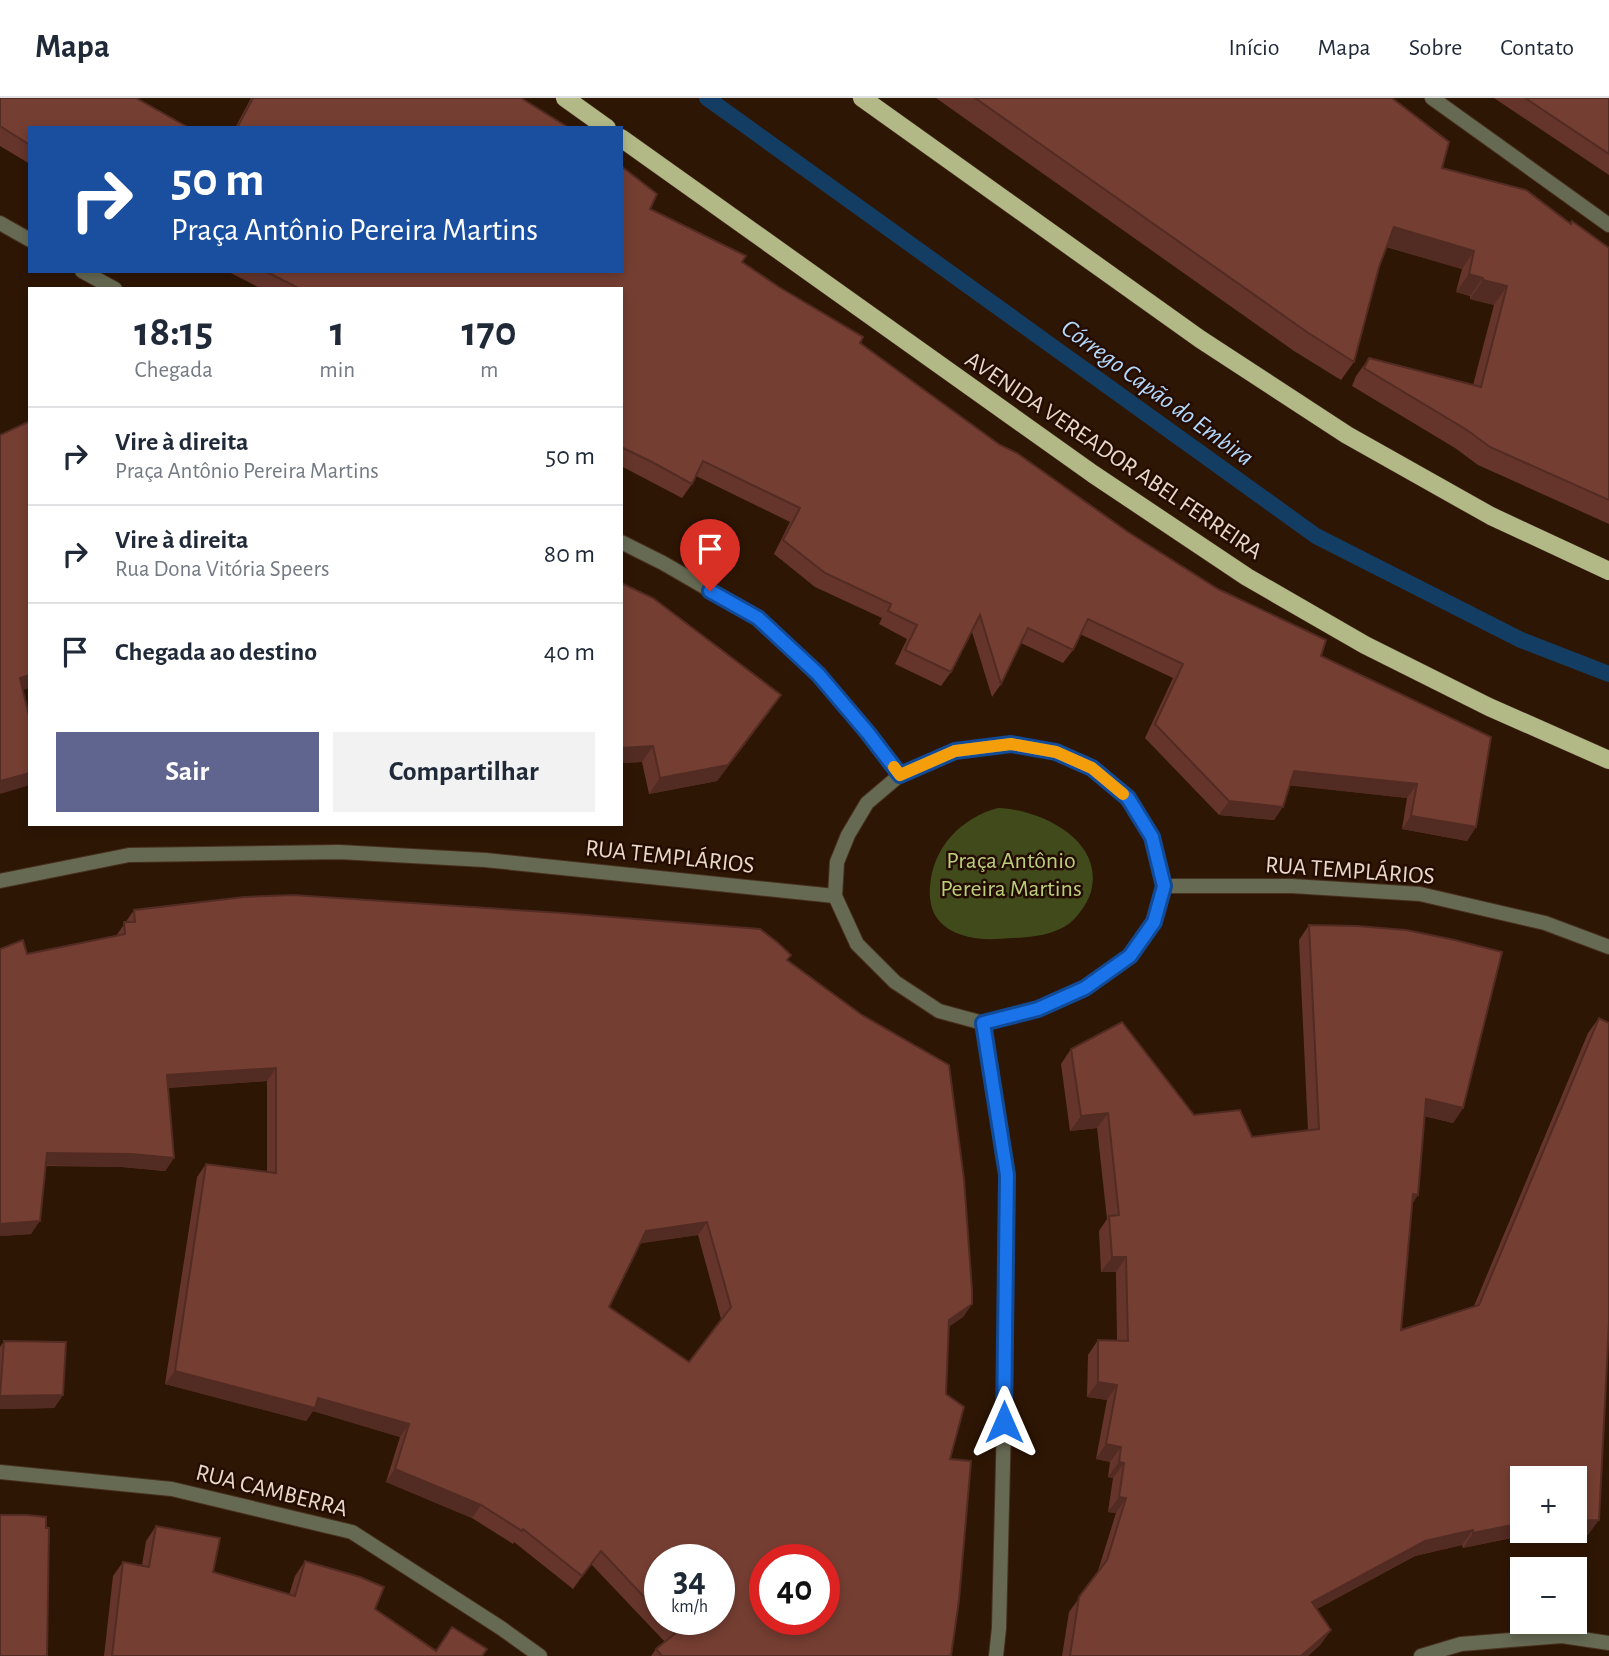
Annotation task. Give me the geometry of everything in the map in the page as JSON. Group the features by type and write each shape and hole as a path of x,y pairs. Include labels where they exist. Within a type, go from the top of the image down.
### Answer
{"main road":[{"path":"565,98 604,126"},
{"path":"862,98 1200,339 1347,435 1491,516 1609,571"},
{"name":"AVENIDA VEREADOR ABEL FERREIRA","path":"623,139 1093,474 1247,577 1365,645 1489,708 1609,760"}],"street":[{"path":"1432,98 1609,225"},
{"path":"0,223 28,239"},
{"path":"86,273 111,287"},
{"path":"623,543 758,618 818,674 900,775"},
{"path":"1011,744 1056,752 1092,768 1128,798 1152,837 1164,886 1154,922 1130,956 1085,988 1038,1009 983,1023 939,1011 895,982 858,944 835,896 837,862 848,835 867,803 900,775 955,751 1011,744"},
{"name":"RUA TEMPLÁRIOS","path":"0,881 129,855 339,852 485,860 835,896"},
{"name":"RUA TEMPLÁRIOS","path":"1164,886 1292,886 1420,894 1545,923 1609,947"},
{"path":"983,1023 1007,1175 1004,1422 996,1656"},
{"name":"RUA CAMBERRA","path":"0,1472 172,1489 352,1532 540,1656"},
{"path":"1421,1656 1461,1644 1562,1636 1609,1643"}],"green space":[{"name":"Praça Antônio Pereira Martins","path":"998,808 1031,814 1048,821 1063,829 1087,854 1092,870 1091,892 1081,911 1064,927 1036,936 981,939 954,932 936,917 931,903 930,886 932,872 943,847 951,836 972,819"}],"building":[{"path":"0,98 136,98 185,126 28,126 28,144 0,126"},
{"path":"253,98 521,98 566,126 238,126"},
{"path":"975,98 1392,98 1449,142 1442,168 1526,190 1609,248 1609,500 1490,447 1467,430 1364,368 1369,358 1481,387 1507,286 1469,274 1474,251 1394,227 1379,267 1354,362 1307,332"},
{"path":"1525,98 1609,98 1609,154"},
{"path":"623,168 657,194 650,209 746,256 742,262 863,337 860,343 1000,445 1017,453 1128,532 1218,589 1326,640 1321,656 1491,737 1476,827 1411,816 1417,784 1294,771 1283,807 1229,801 1155,724 1183,664 1088,619 1073,650 1028,628 1001,684 980,615 951,672 905,650 917,625 888,611 891,604 825,573 783,540 800,508 703,461 692,484 623,448 623,287 296,287 269,273 623,273"},
{"path":"28,422 28,676 20,678 28,712 28,774 0,781 0,435"},
{"path":"623,584 653,598 781,695 728,765 660,778 653,746 623,748"},
{"path":"293,895 760,929 791,955 787,960 862,1015 949,1065 964,1179 972,1290 972,1304 949,1320 946,1394 964,1407 950,1459 971,1461 959,1600 951,1656 662,1656 656,1649 673,1635 735,1635 735,1544 644,1544 644,1597 601,1551 582,1576 523,1529 522,1531 481,1505 395,1469 409,1424 318,1398 315,1408 175,1371 206,1164 276,1173 276,1068 167,1075 174,1158 131,1154 47,1153 40,1221 0,1224 0,949 23,940 27,954 125,934 124,922 135,922 134,910 244,897","holes":["707,1222 731,1307 689,1362 609,1307 646,1231"]},
{"path":"1309,925 1406,930 1502,952 1463,1108 1426,1099 1418,1195 1413,1194 1401,1330 1479,1305 1599,1018 1609,1023 1609,1323 1599,1520 1587,1520 1587,1466 1510,1466 1510,1525 1473,1533 1473,1530 1425,1541 1312,1602 1331,1630 1301,1656 1070,1656 1079,1597 1107,1560 1126,1498 1119,1497 1124,1463 1119,1462 1121,1447 1106,1444 1117,1385 1098,1382 1098,1340 1128,1341 1126,1257 1112,1257 1109,1216 1119,1215 1108,1113 1081,1116 1071,1049 1122,1022 1194,1115 1240,1110 1252,1137 1319,1129"},
{"path":"4,1341 66,1342 63,1395 0,1396"},
{"path":"0,1515 46,1517 46,1528 49,1528 47,1656 0,1656"},
{"path":"156,1526 220,1538 213,1572 295,1596 305,1561 384,1587 375,1609 436,1651 452,1627 487,1649 482,1656 112,1656 123,1562 149,1567"}],"waterway":[{"name":"Córrego Capão do Embira","path":"707,98 1316,536 1521,640 1609,674"}],"slow traffic":[{"path":"894,767 900,775 955,751 1011,744 1056,752 1092,768 1123,794"}],"route":[{"path":"710,591 758,618 818,674 900,775 955,751 1011,744 1056,752 1092,768 1128,798 1152,837 1164,886 1154,922 1130,956 1085,988 1038,1009 983,1023 1007,1175 1004,1422"}]}
